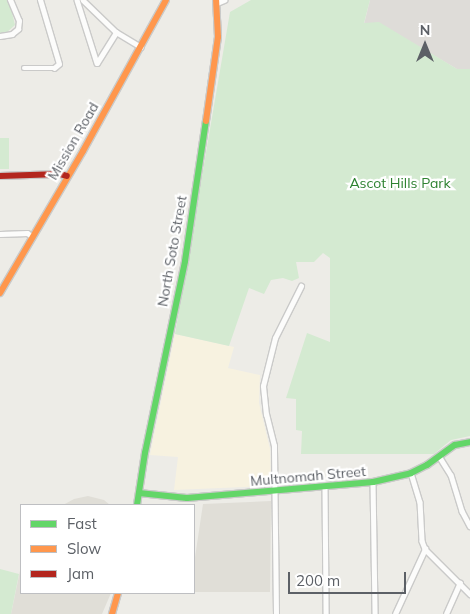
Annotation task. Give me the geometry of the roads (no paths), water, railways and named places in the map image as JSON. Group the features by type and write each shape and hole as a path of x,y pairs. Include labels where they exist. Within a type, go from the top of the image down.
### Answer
{"main road":[{"name":"Mission Road","path":"0,293 140,47 164,1"},
{"name":"North Soto Street","path":"137,504 145,453 185,261 217,46 219,28 216,2"},
{"path":"0,176 60,174 67,176"},
{"name":"Multnomah Street","path":"139,493 187,498 275,492 373,482 411,473 455,445 470,442"},
{"path":"112,614 118,594"}],"street":[{"path":"0,36 12,34 18,29 19,21 10,0"},
{"path":"24,68 54,68 59,64 40,0"},
{"path":"77,0 96,63 116,32"},
{"path":"83,0 116,32 140,47"},
{"path":"216,2 224,0"},
{"path":"0,234 27,233 32,236"},
{"path":"276,614 274,446 266,415 263,386 275,338 301,286"},
{"path":"439,456 451,474 462,511 470,526"},
{"path":"411,473 420,502 422,541 425,549 470,594"},
{"path":"373,482 375,614"},
{"path":"324,487 326,614"},
{"path":"395,614 425,549"},
{"path":"446,614 460,583"}],"park label":[{"name":"Ascot Hills Park","path":"400,183"}]}
